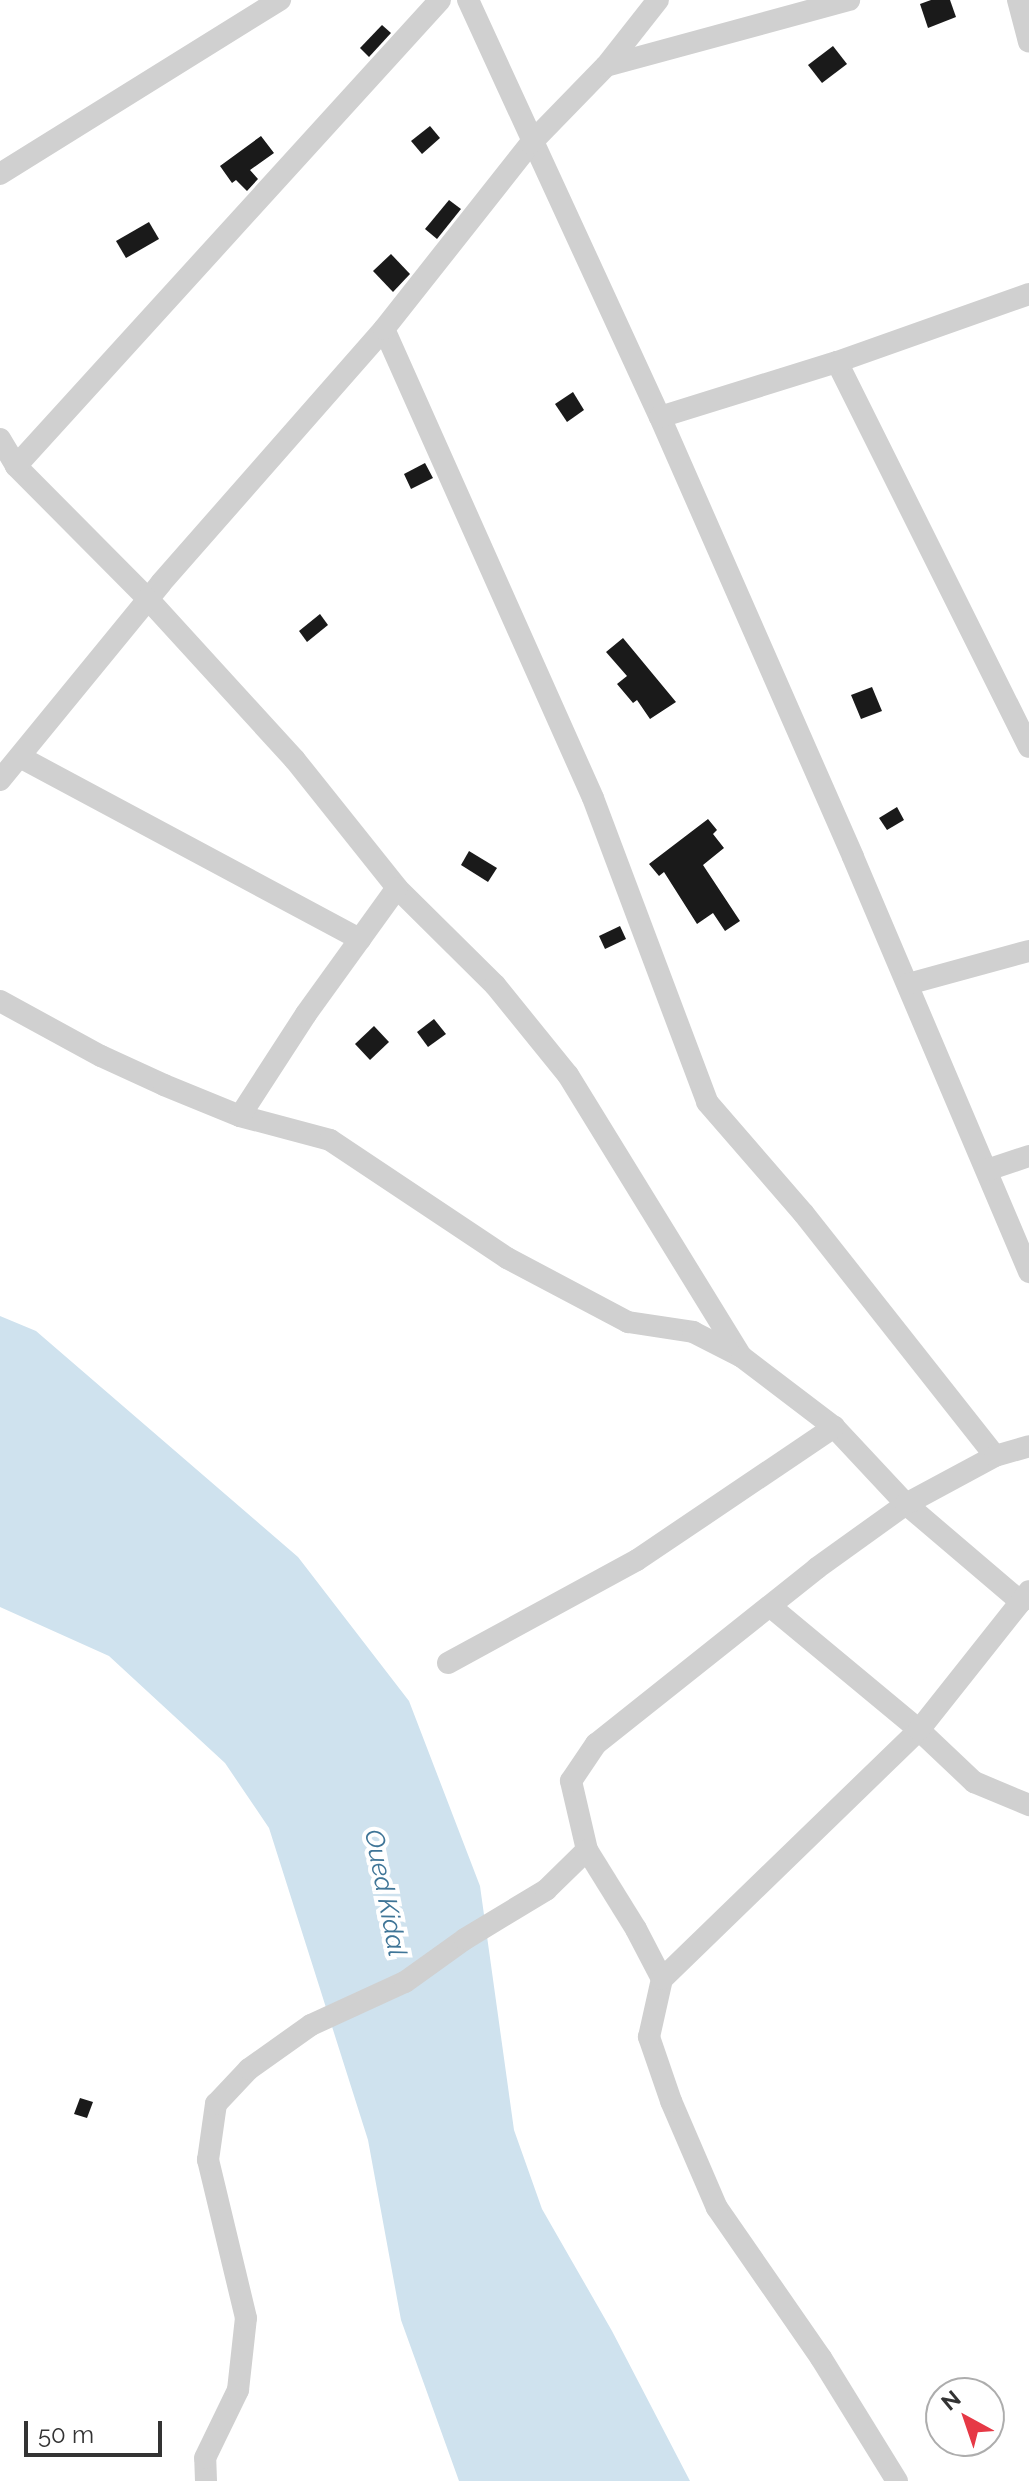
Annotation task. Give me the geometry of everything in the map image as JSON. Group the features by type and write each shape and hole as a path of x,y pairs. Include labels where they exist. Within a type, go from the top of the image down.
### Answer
{"street":[{"path":"16,466 440,0"},
{"path":"468,0 531,143 660,417 908,984 1029,1272"},
{"path":"0,780 148,599 384,329 531,143 606,66 658,0"},
{"path":"606,66 849,0"},
{"path":"1018,0 1029,42"},
{"path":"0,174 274,1"},
{"path":"660,417 837,362 1029,294"},
{"path":"384,329 593,798 707,1102 804,1214 995,1456"},
{"path":"837,362 1029,747"},
{"path":"0,439 16,466 148,599 295,760 397,888 495,985 568,1075 742,1357"},
{"path":"20,757 360,939"},
{"path":"240,1116 397,888"},
{"path":"908,984 1029,951"},
{"path":"0,1001 101,1056 240,1116 330,1140 507,1258 628,1322 693,1332 742,1357 834,1427 906,1504 1025,1596 919,1730 662,1979 649,2037 671,2101 717,2208 821,2358 897,2481"},
{"path":"987,1170 1029,1156"},
{"path":"448,1663 637,1560 834,1427"},
{"path":"662,1979 636,1929 587,1850 571,1781 596,1744 906,1504 995,1456 1029,1446"},
{"path":"771,1607 919,1730 974,1782 1029,1805"},
{"path":"206,2481 205,2458 238,2390 246,2318 208,2160 216,2104 249,2069 311,2025 405,1982 465,1939 546,1890 587,1850"}],"water":[{"name":"Oued Kidal","path":"0,1316 36,1331 298,1557 409,1701 480,1886 514,2130 542,2209 612,2331 690,2481 459,2481 401,2320 368,2140 269,1828 225,1763 109,1656 0,1607"}],"building":[{"path":"931,0 950,0 956,17 928,28 920,4"},
{"path":"382,25 391,33 369,57 360,48"},
{"path":"833,46 847,64 822,83 808,65"},
{"path":"430,126 440,138 422,154 411,141"},
{"path":"261,136 274,153 250,170 258,179 247,191 236,180 232,183 220,166"},
{"path":"449,200 461,209 437,239 425,229"},
{"path":"149,222 159,239 126,258 116,241"},
{"path":"391,254 410,274 393,292 373,271"},
{"path":"573,392 584,410 567,422 555,404"},
{"path":"425,463 433,478 411,489 404,474"},
{"path":"320,614 328,625 307,642 299,631"},
{"path":"623,638 676,702 650,719 637,700 633,703 617,684 627,676 606,652"},
{"path":"872,687 882,711 861,719 851,695"},
{"path":"897,807 904,820 887,830 879,818"},
{"path":"708,819 717,830 713,834 724,848 703,865 740,921 725,931 713,913 697,924 664,872 659,876 649,864"},
{"path":"469,851 497,868 488,882 461,865"},
{"path":"620,926 626,939 605,949 599,936"},
{"path":"434,1019 446,1034 428,1047 417,1032"},
{"path":"374,1026 389,1042 370,1060 355,1044"},
{"path":"80,2098 93,2102 87,2118 74,2114"}]}
